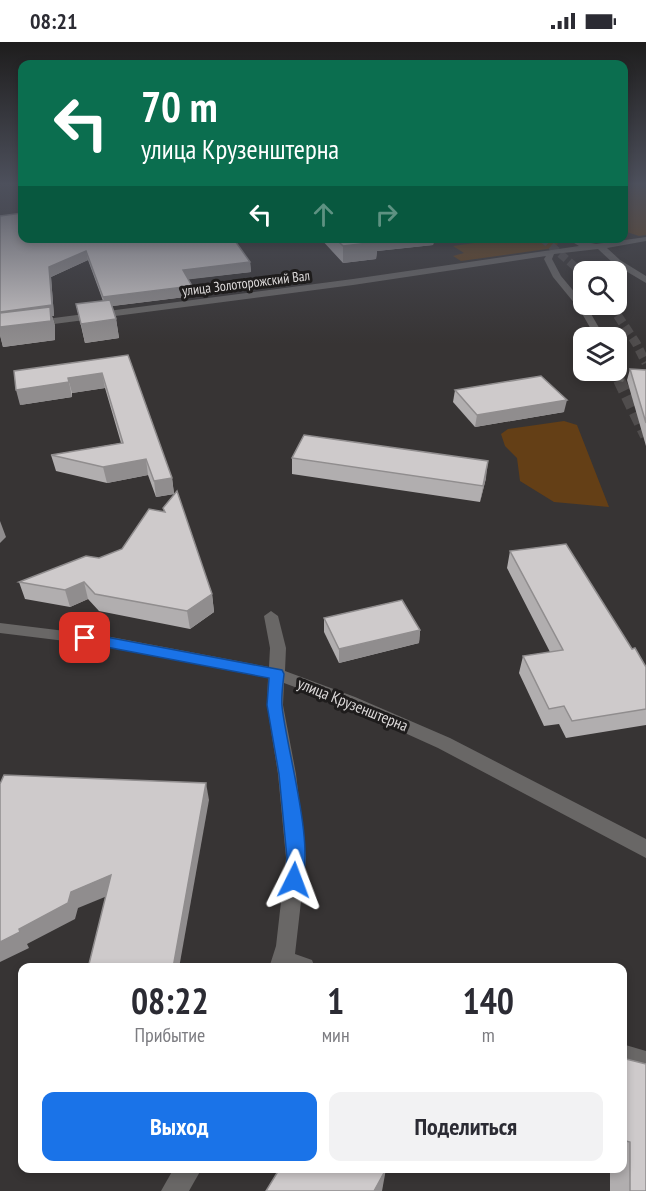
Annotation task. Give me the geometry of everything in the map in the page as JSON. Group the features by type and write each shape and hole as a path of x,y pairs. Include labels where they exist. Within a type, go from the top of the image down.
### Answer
{"street":[{"path":"628,240 646,240"},
{"path":"567,251 572,246 571,243"},
{"path":"602,244 617,261 646,279"},
{"name":"улица Золоторожский Вал","path":"0,328 106,311 484,263 602,244"},
{"path":"551,253 548,259 557,277 585,309 595,327"},
{"path":"484,263 531,266"},
{"path":"545,270 557,277"},
{"path":"271,616 278,648 275,705 287,774 296,858 288,946 281,963"},
{"name":"улица Крузенштерна","path":"0,627 106,641 277,674 349,701 444,743 646,849"},
{"path":"627,1057 646,1063"},
{"path":"174,1191 186,1173"}],"shaded area":[{"path":"474,243 558,244 554,248 461,261 453,256 464,253 453,246"},
{"path":"564,421 577,425 609,507 554,502 520,481 517,458 505,446 501,434 508,429"}],"building":[{"path":"0,237 18,237 18,243 237,243 250,262 183,270 192,286 103,297 86,251 49,267 52,305 0,312"},
{"path":"340,243 368,243 343,246"},
{"path":"110,300 116,319 81,324 76,304"},
{"path":"50,307 51,321 0,327 0,313"},
{"path":"128,355 172,478 154,481 146,459 103,467 51,455 123,443 102,373 68,378 69,382 16,390 14,371"},
{"path":"630,369 646,370 646,423"},
{"path":"541,376 567,400 477,415 455,390"},
{"path":"304,435 488,461 483,486 292,458"},
{"path":"177,491 212,594 187,611 95,594 84,582 65,590 19,582 86,556 99,558 122,549 149,509 165,512 163,508"},
{"path":"566,544 632,649 635,648 646,667 646,709 572,721 564,706 549,709 523,656 563,650 510,551"},
{"path":"402,600 420,630 339,649 324,618"},
{"path":"4,775 206,783 174,963 89,963 111,875 71,892 68,903 19,929 20,932 0,942 0,784"},
{"path":"627,1059 646,1064 646,1191 630,1191 630,1142 627,1141"},
{"path":"277,1173 384,1173 374,1191 266,1191"}],"tunnel":[{"path":"548,243 573,265"},
{"path":"617,315 646,363"},
{"path":"619,381 646,436"}],"route":[{"path":"85,638 202,658 277,674 275,705 287,774 296,858 294,880"}]}
